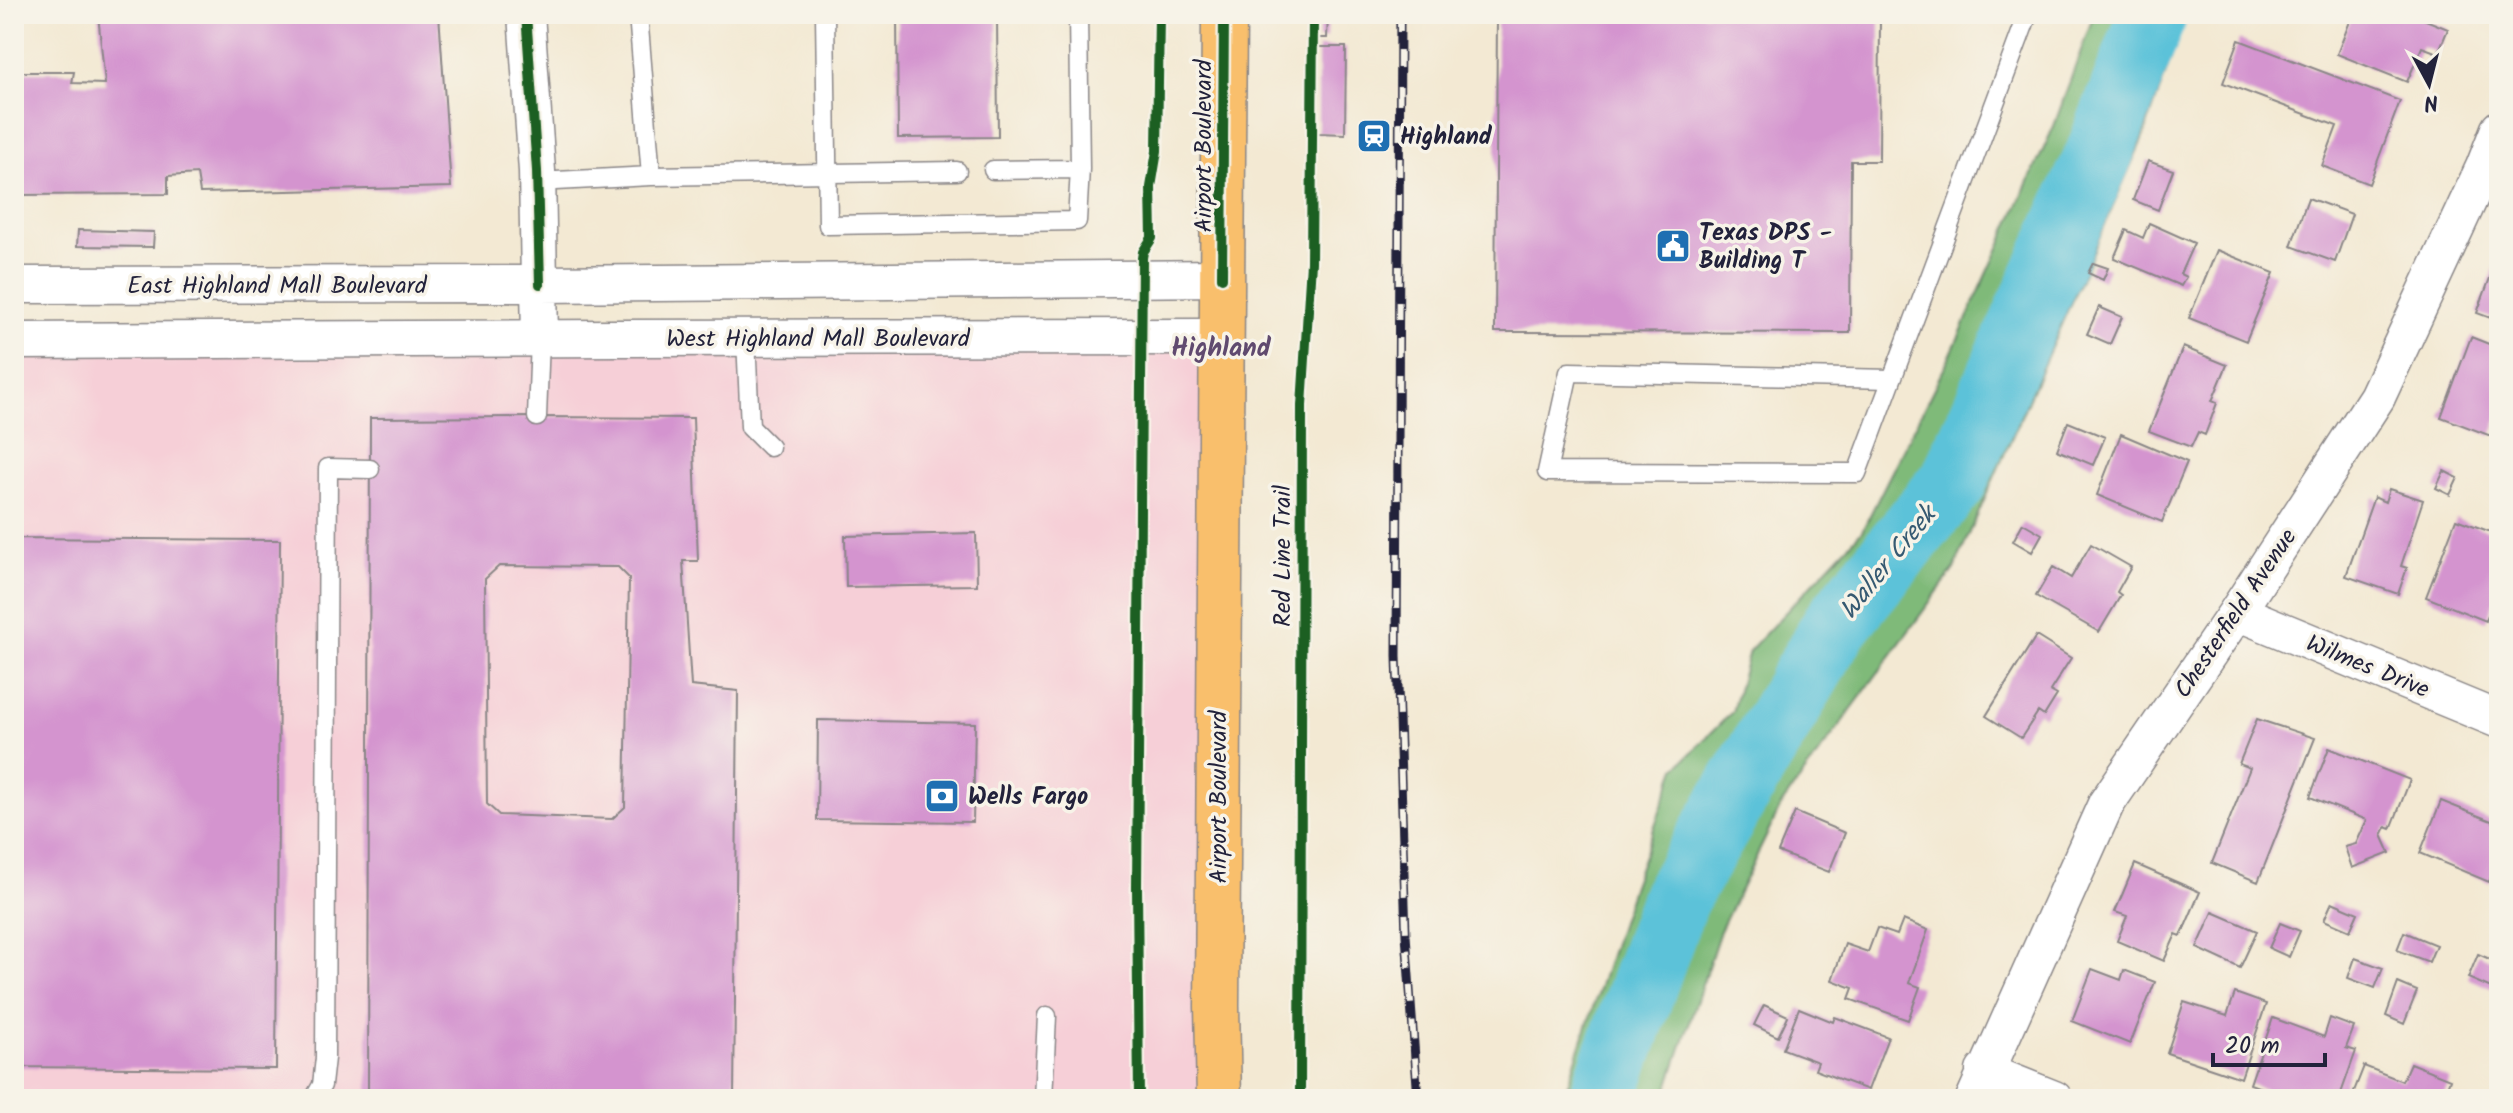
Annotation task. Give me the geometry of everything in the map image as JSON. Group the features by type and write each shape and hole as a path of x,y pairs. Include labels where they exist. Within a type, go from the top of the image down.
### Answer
{"main road":[{"name":"Airport Boulevard","path":"1219,1099 1217,991 1224,14"}],"street":[{"path":"526,14 537,182 540,339"},
{"name":"Chesterfield Avenue","path":"1979,1085 2106,804 2237,612 2377,397 2492,170 2499,129"},
{"path":"540,284 1222,278"},
{"name":"East Highland Mall Boulevard","path":"14,285 540,284"},
{"name":"West Highland Mall Boulevard","path":"14,341 414,336 540,339 1221,337"},
{"name":"Wilmes Drive","path":"2237,612 2499,720"},
{"path":"1979,1085 2054,1099"}],"lane":[{"path":"638,14 651,176"},
{"path":"825,14 828,225 1077,221 1080,169 1078,14"},
{"path":"1891,379 1569,372 1547,472 1857,473 2028,14"},
{"path":"993,170 1080,169"},
{"path":"537,182 651,176 957,171"},
{"path":"746,338 750,427 770,447"},
{"path":"537,417 540,339"},
{"path":"314,1099 322,1085 325,1058 328,468 370,469"},
{"path":"1043,1099 1047,1016"}],"shaded area":[{"path":"1221,337 1219,1099 14,1099 14,341"}],"green space":[{"path":"2094,14 2187,14 2142,140 1954,569 1782,804 1720,931 1664,1099 1563,1099 1633,885 1676,768 1732,712 1749,651 1862,531 1951,354 2054,126"}],"building":[{"path":"98,14 439,14 451,187 200,193 197,174 168,176 168,194 14,195 14,72 74,72 72,83 105,84"},
{"path":"897,14 997,14 998,137 898,138"},
{"name":"Texas DPS - Building T","path":"1497,14 1880,14 1879,161 1851,161 1850,333 1495,332"},
{"path":"2353,14 2411,14 2448,29 2438,53 2422,47 2407,82 2337,54"},
{"path":"1319,16 1328,16 1327,38 1319,38"},
{"path":"2239,40 2400,101 2369,184 2322,166 2337,126 2223,83"},
{"path":"1318,47 1346,47 1345,134 1318,133"},
{"path":"2148,161 2173,170 2158,210 2133,200"},
{"path":"2308,198 2352,214 2335,262 2291,246"},
{"path":"2149,223 2194,243 2180,274 2186,277 2181,286 2114,258 2126,230 2143,238"},
{"path":"78,230 154,232 153,247 77,246"},
{"path":"2217,250 2274,273 2246,341 2189,318"},
{"path":"2496,262 2499,264 2499,321 2477,313"},
{"path":"2093,263 2108,268 2103,280 2088,273"},
{"path":"2099,307 2122,317 2110,344 2087,334"},
{"path":"2471,337 2499,348 2499,416 2491,436 2441,417"},
{"path":"2183,347 2227,365 2212,401 2217,403 2205,435 2198,432 2191,447 2149,431"},
{"path":"370,418 693,418 698,561 683,561 691,686 738,691 734,1099 368,1099","holes":["499,566 618,567 629,578 625,807 612,819 499,815 487,804 485,579"]},
{"path":"2068,422 2105,437 2093,465 2057,450"},
{"path":"2121,434 2187,462 2162,522 2097,495"},
{"path":"2444,471 2458,478 2450,495 2436,488"},
{"path":"2389,489 2423,500 2401,566 2407,568 2398,594 2346,576 2374,497 2385,502"},
{"path":"2456,519 2499,535 2499,589 2486,621 2426,597"},
{"path":"2023,523 2042,534 2032,552 2013,541"},
{"path":"976,533 977,585 846,587 845,536"},
{"path":"14,538 280,540 276,1069 14,1067"},
{"path":"2091,544 2131,567 2117,592 2121,595 2099,632 2036,596 2053,567 2071,578"},
{"path":"2036,636 2071,658 2050,691 2057,695 2044,716 2038,712 2021,738 1986,716"},
{"path":"2257,719 2315,738 2258,882 2212,863 2250,768 2239,764"},
{"path":"818,720 975,723 973,822 817,820"},
{"path":"2329,748 2410,780 2391,829 2386,827 2382,835 2390,853 2352,868 2345,847 2356,844 2367,820 2310,797"},
{"path":"2441,801 2499,824 2499,857 2489,882 2420,853"},
{"path":"1795,812 1845,833 1829,872 1778,852"},
{"path":"2135,864 2200,892 2181,936 2176,934 2164,961 2117,941 2127,916 2115,912"},
{"path":"2332,902 2358,913 2350,931 2324,920"},
{"path":"2213,912 2257,931 2240,968 2197,948"},
{"path":"1903,920 1928,930 1909,983 1920,987 1908,1020 1849,999 1853,988 1832,980 1845,944 1868,952 1877,928 1897,935"},
{"path":"2280,923 2300,931 2289,957 2269,948"},
{"path":"2404,932 2436,945 2429,962 2397,950"},
{"path":"2478,954 2499,963 2498,991 2468,978"},
{"path":"2355,958 2383,968 2375,988 2348,978"},
{"path":"2092,969 2121,980 2124,970 2155,982 2130,1044 2072,1021"},
{"path":"2398,983 2417,991 2404,1024 2386,1016"},
{"path":"2235,993 2266,1004 2241,1078 2167,1053 2184,1002 2227,1016"},
{"path":"1764,1005 1788,1016 1778,1037 1754,1025"},
{"path":"1799,1008 1833,1022 1835,1017 1888,1037 1868,1090 1815,1070 1818,1062 1783,1049"},
{"path":"2273,1018 2324,1037 2330,1018 2354,1027 2346,1048 2356,1051 2339,1099 2291,1099 2250,1084"},
{"path":"2410,1063 2450,1079 2443,1099 2351,1099 2364,1066 2402,1081"}],"waterway":[{"name":"Waller Creek","path":"1602,1099 1675,898 1836,624 1953,482 2098,157 2153,14"}],"railway":[{"path":"1400,14 1397,656 1406,935 1418,1099"}],"cycle path":[{"path":"526,14 537,171 540,284"},
{"path":"1139,1099 1137,888 1142,258 1152,238 1151,187 1157,151 1159,14"},
{"path":"1222,278 1224,14"},
{"name":"Red Line Trail","path":"1300,1099 1302,406 1311,262 1313,14"}],"place":[{"name":"Highland","path":"1374,136"},
{"name":"Texas DPS - Building T","path":"1673,246"},
{"name":"Wells Fargo","path":"942,796"}],"district":[{"name":"Highland","path":"1221,347"}]}
